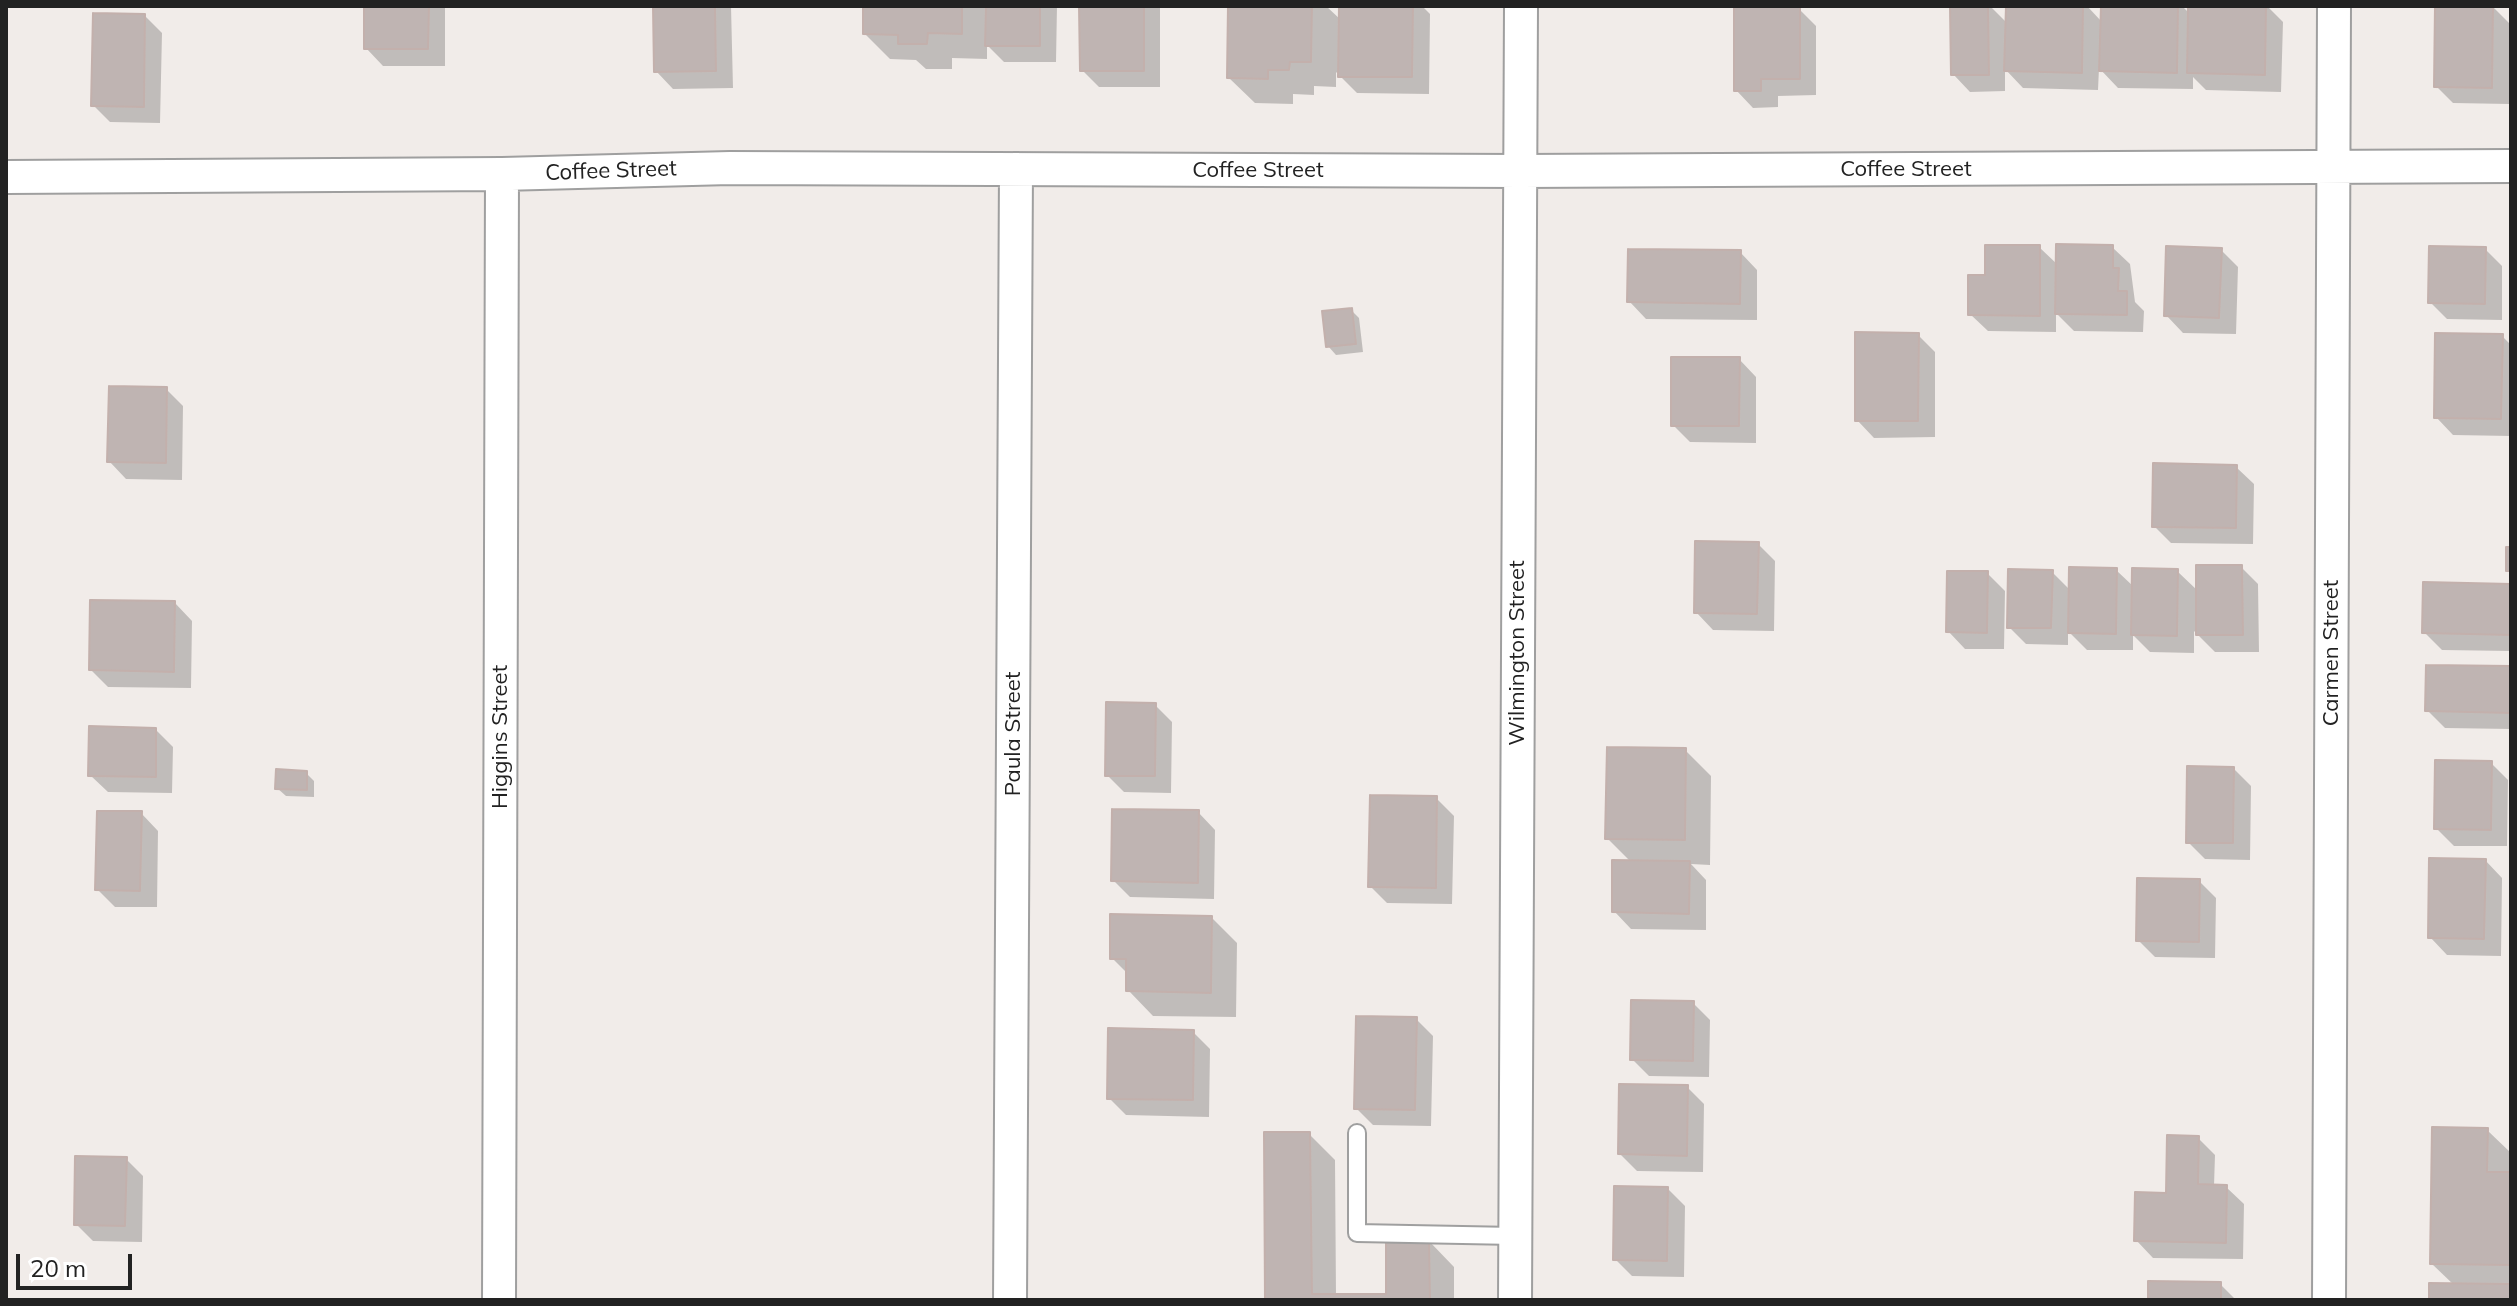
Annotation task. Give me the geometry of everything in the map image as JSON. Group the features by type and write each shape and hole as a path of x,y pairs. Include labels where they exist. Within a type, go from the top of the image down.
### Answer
{"street":[{"name":"Wilmington Street","path":"1515,1300 1521,6"},
{"name":"Carmen Street","path":"2329,1300 2334,6"},
{"name":"Coffee Street","path":"6,177 502,174 730,168 1521,171 2511,166"},
{"name":"Paula Street","path":"1010,1300 1016,169"},
{"name":"Higgins Street","path":"499,1300 502,174"}],"lane":[{"path":"1357,1133 1357,1233 1515,1236"}],"building":[{"path":"364,6 429,6 428,49 364,49"},
{"path":"653,6 715,6 716,71 654,72"},
{"path":"863,6 962,6 962,34 928,33 927,44 898,44 898,35 863,34"},
{"path":"986,6 1040,6 1040,46 985,46"},
{"path":"1079,6 1144,6 1144,71 1080,71"},
{"path":"1228,6 1312,6 1311,62 1290,62 1289,70 1268,70 1268,79 1227,78"},
{"path":"1339,6 1413,6 1412,77 1338,77"},
{"path":"1950,6 1988,6 1989,75 1951,75"},
{"path":"2006,6 2083,6 2082,73 2004,71"},
{"path":"2101,6 2178,6 2177,73 2099,71"},
{"path":"2188,6 2266,6 2265,75 2187,73"},
{"path":"2435,6 2493,6 2492,88 2434,87"},
{"path":"1734,7 1800,7 1800,79 1761,79 1761,91 1734,91"},
{"path":"93,13 145,14 144,107 91,106"},
{"path":"2056,244 2113,245 2113,268 2119,268 2118,291 2127,291 2127,315 2055,314"},
{"path":"1985,245 2040,245 2040,316 1968,315 1968,275 1985,275"},
{"path":"2166,246 2222,248 2219,318 2164,316"},
{"path":"2429,246 2486,247 2485,304 2428,303"},
{"path":"1628,249 1741,250 1740,304 1627,302"},
{"path":"1352,308 1356,344 1326,347 1322,311"},
{"path":"1855,332 1919,333 1918,421 1855,421"},
{"path":"2435,333 2503,334 2501,419 2434,418"},
{"path":"1671,357 1740,357 1739,426 1671,426"},
{"path":"109,386 167,387 166,463 107,462"},
{"path":"2153,463 2237,465 2236,528 2152,527"},
{"path":"1695,541 1759,542 1757,614 1694,613"},
{"path":"2506,547 2511,547 2511,571 2506,571"},
{"path":"2196,565 2242,565 2243,635 2196,635"},
{"path":"2069,567 2117,568 2116,634 2068,633"},
{"path":"2132,568 2178,569 2177,636 2131,635"},
{"path":"2008,569 2053,570 2051,628 2007,628"},
{"path":"1947,571 1988,571 1987,633 1946,632"},
{"path":"2423,582 2511,584 2511,635 2422,633"},
{"path":"90,600 175,601 174,672 89,670"},
{"path":"2426,665 2511,666 2511,713 2425,711"},
{"path":"1106,702 1156,703 1155,776 1105,776"},
{"path":"89,726 156,728 156,777 88,776"},
{"path":"1607,747 1686,748 1685,840 1605,839"},
{"path":"2435,760 2492,761 2491,830 2434,829"},
{"path":"2187,766 2234,767 2233,843 2186,843"},
{"path":"276,769 307,771 307,790 275,789"},
{"path":"1370,795 1437,796 1436,888 1368,887"},
{"path":"1112,809 1199,810 1198,883 1111,881"},
{"path":"97,811 142,811 140,891 95,890"},
{"path":"2429,858 2486,859 2484,939 2428,938"},
{"path":"1612,860 1690,861 1689,914 1612,912"},
{"path":"2137,878 2200,879 2199,942 2136,941"},
{"path":"1110,914 1212,916 1211,993 1126,991 1126,959 1110,959"},
{"path":"1631,1000 1694,1001 1693,1061 1630,1060"},
{"path":"1356,1016 1417,1017 1415,1110 1354,1109"},
{"path":"1108,1028 1194,1030 1193,1100 1107,1099"},
{"path":"1619,1084 1688,1085 1687,1156 1618,1154"},
{"path":"2432,1127 2488,1128 2487,1172 2511,1172 2511,1265 2430,1264"},
{"path":"1264,1132 1310,1132 1312,1294 1386,1294 1386,1239 1429,1239 1430,1300 1265,1300"},
{"path":"2167,1135 2199,1136 2198,1184 2227,1185 2226,1243 2134,1241 2135,1192 2166,1193"},
{"path":"75,1156 127,1157 125,1226 74,1225"},
{"path":"1614,1186 1668,1187 1667,1261 1613,1260"},
{"path":"2148,1281 2221,1282 2221,1300 2148,1300"},
{"path":"2429,1283 2511,1284 2511,1300 2429,1300"}]}
